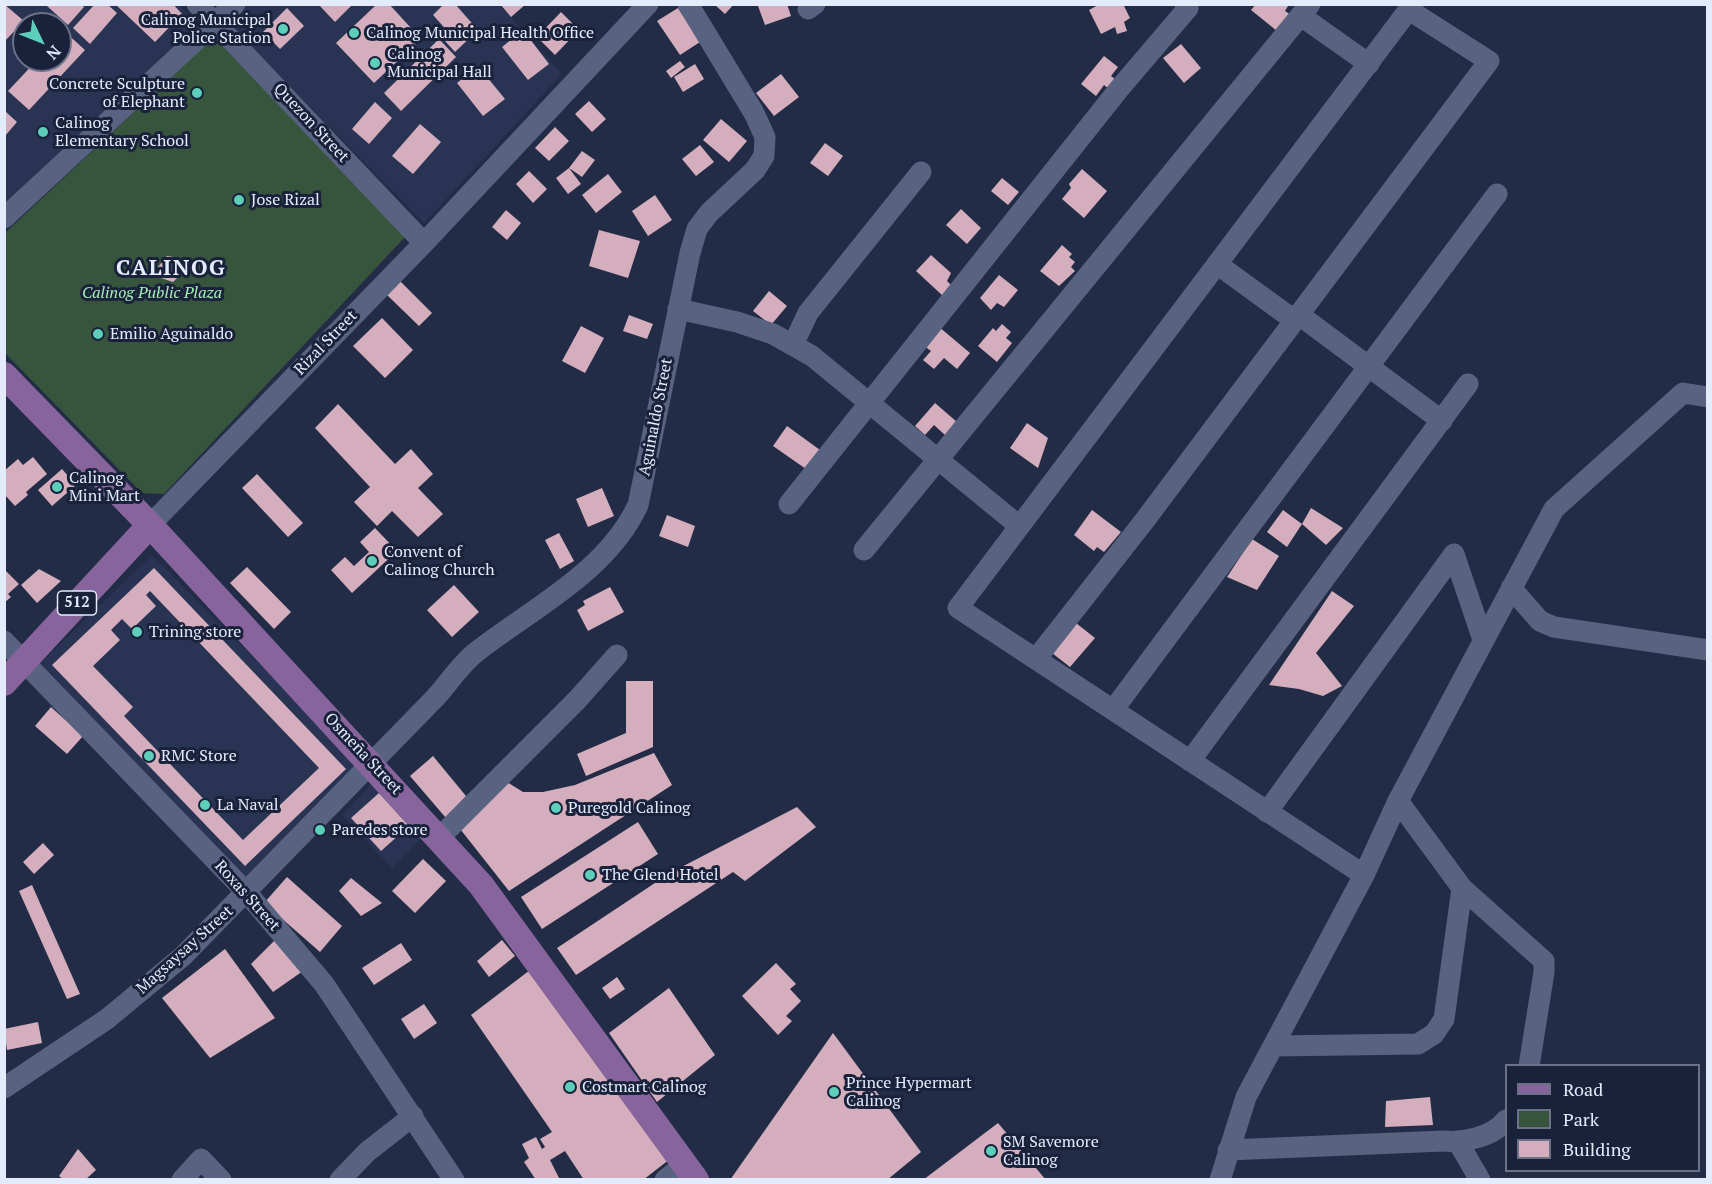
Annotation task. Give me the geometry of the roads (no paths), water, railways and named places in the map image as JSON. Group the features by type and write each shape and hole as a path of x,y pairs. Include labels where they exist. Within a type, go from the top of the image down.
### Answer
{"main road":[{"name":"Osmeña Street","path":"4,375 150,525 481,885 690,1172"},
{"name":"Rizal Street","path":"4,682 150,525"}],"street":[{"name":"Quezon Street","path":"198,4 424,243"},
{"path":"4,218 235,4"},
{"name":"Rizal Street","path":"150,525 424,243 648,4"},
{"name":"Aguinaldo Street","path":"371,763 435,698 473,655 589,568 628,526 638,506 678,309 697,230 709,213 755,170 764,156 765,137 754,113 688,4"},
{"path":"789,504 1119,89 1188,8 1185,4"},
{"path":"1036,659 1145,520 1489,61 1411,8 1018,525 958,608 1364,875"},
{"path":"864,550 1306,10 1369,64"},
{"path":"793,345 808,313 921,172"},
{"path":"1113,710 1497,194"},
{"path":"1216,264 1370,367 1442,421"},
{"path":"678,309 737,322 773,334 812,356 1018,525"},
{"path":"1190,761 1468,384"},
{"path":"1220,1179 1246,1097 1364,875 1398,801 1554,509 1683,393 1707,397"},
{"path":"1267,812 1454,554 1483,640"},
{"path":"1511,588 1539,621 1554,627 1707,650"},
{"name":"Roxas Street","path":"4,641 247,893 324,984 454,1179"},
{"path":"439,838 577,700 617,655"},
{"name":"Magsaysay Street","path":"4,1088 107,1019 183,956 247,893 371,763"},
{"path":"1398,801 1462,888 1544,961 1529,1064"},
{"path":"1274,1046 1418,1044 1434,1034 1444,1019 1462,888"},
{"path":"340,1179 367,1152 413,1116"},
{"path":"1228,1150 1458,1142 1482,1135 1502,1126 1505,1122"},
{"path":"1458,1142 1480,1179"},
{"path":"182,1179 201,1159 221,1179"},
{"path":"665,1179 690,1172"}],"place":[{"name":"Calinog Municipal Police Station","path":"283,29"},
{"name":"Calinog Municipal Health Office","path":"354,33"},
{"name":"Calinog Municipal Hall","path":"375,63"},
{"name":"Concrete Sculpture of Elephant","path":"197,93"},
{"name":"Calinog Elementary School","path":"43,132"},
{"name":"Jose Rizal","path":"239,200"},
{"name":"Emilio Aguinaldo","path":"98,334"},
{"name":"Calinog Mini Mart","path":"57,487"},
{"name":"Convent of Calinog Church","path":"372,561"},
{"name":"Trining store","path":"137,632"},
{"name":"RMC Store","path":"149,756"},
{"name":"La Naval","path":"205,805"},
{"name":"Puregold Calinog","path":"556,808"},
{"name":"Paredes store","path":"320,830"},
{"name":"The Glend Hotel","path":"590,875"},
{"name":"Costmart Calinog","path":"570,1087"},
{"name":"Prince Hypermart Calinog","path":"834,1092"},
{"name":"SM Savemore Calinog","path":"991,1151"}],"district":[{"name":"CALINOG","path":"171,269"}],"park label":[{"name":"Calinog Public Plaza","path":"152,293"}]}
